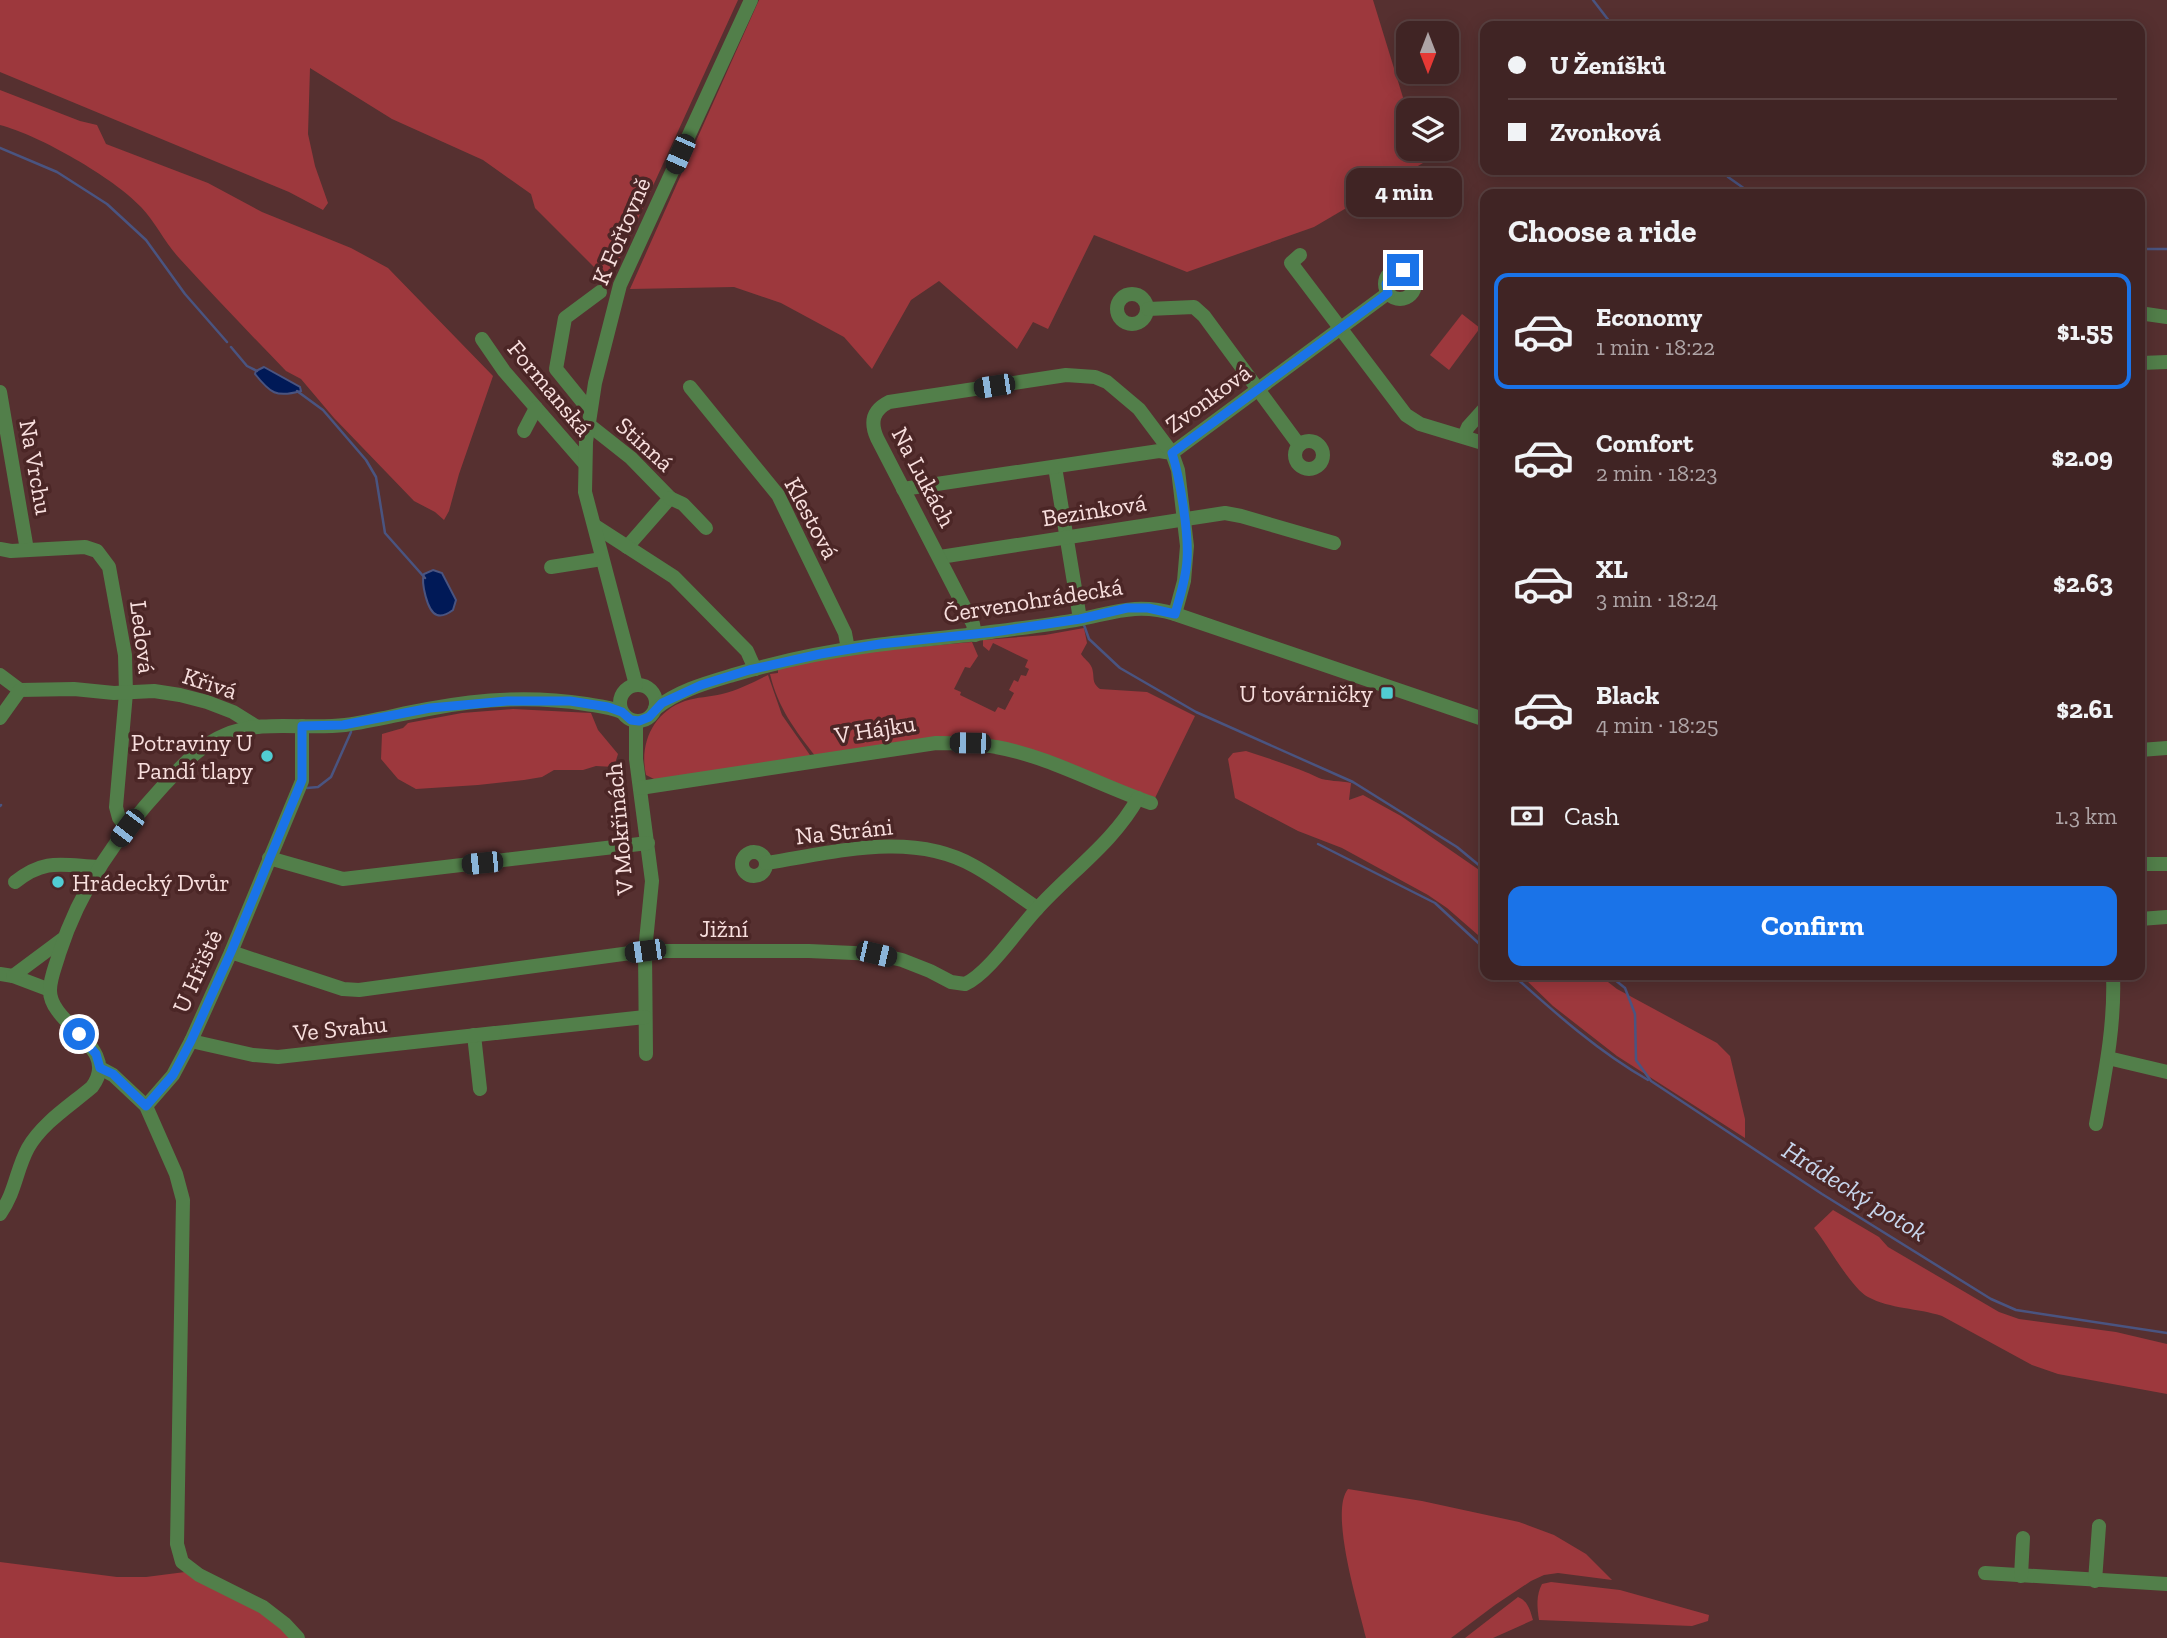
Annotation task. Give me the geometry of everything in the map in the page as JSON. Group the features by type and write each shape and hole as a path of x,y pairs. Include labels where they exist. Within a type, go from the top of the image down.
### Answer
{"street":[{"name":"K Fořtovně","path":"642,686 584,492 589,417 620,285 751,0"},
{"path":"1300,255 1292,263 1410,419 1480,442"},
{"name":"K Fořtovně","path":"589,417 556,369 565,318 600,292"},
{"name":"Zvonková","path":"903,489 1159,451 1172,453 1388,293"},
{"path":"1148,309 1194,307 1204,316 1300,445"},
{"path":"2146,314 2167,317"},
{"name":"Formanská","path":"482,339 504,371 584,464"},
{"path":"2145,363 2167,362"},
{"name":"Na Lukách","path":"975,635 973,624 940,557 873,429 873,419 882,405 889,402 1066,375 1095,377 1117,389 1151,421 1172,453 1178,470 1188,558 1175,614"},
{"name":"Klestová","path":"690,387 778,495 845,634 848,649"},
{"name":"Na Vrchu","path":"0,391 27,550"},
{"path":"524,431 536,408"},
{"path":"1464,436 1480,414"},
{"name":"Stinná","path":"589,417 670,498 683,504 706,528"},
{"path":"1055,467 1080,619"},
{"name":"Stinná","path":"627,547 670,498"},
{"name":"Bezinková","path":"940,557 1232,514 1334,544"},
{"path":"594,526 674,577 747,651 755,669"},
{"name":"Ledová","path":"0,549 11,551 85,547 97,551 109,567 125,655 126,693 116,807 119,818 127,828"},
{"path":"551,567 602,559"},
{"name":"Červenohrádecká","path":"655,709 670,698 701,685 755,669 848,649 975,635 1138,607 1175,614 1480,718"},
{"path":"0,675 20,690 0,718"},
{"name":"Červenohrádecká","path":"642,686 701,685"},
{"path":"642,686 655,698 655,709 646,719 636,721 626,717 619,704 622,694 629,687 642,686"},
{"name":"Křivá","path":"20,690 45,688 126,693 154,691 207,702 233,712 257,727"},
{"path":"0,1214 11,1198 22,1160 33,1140 92,1087 99,1077 100,1068 96,1054 54,1004 50,990 64,938 98,867 127,828 195,753 225,734 257,727 343,725 430,708 482,702 570,701 622,694"},
{"path":"570,701 622,712"},
{"name":"V Mokřinách","path":"636,721 635,748 652,881 645,951 646,1054"},
{"name":"U Hřiště","path":"146,1106 173,1075 191,1041 302,780 302,726"},
{"name":"V Hájku","path":"640,788 936,743 970,743 999,748 1073,771 1144,800"},
{"path":"2145,750 2167,748"},
{"name":"Jižní","path":"231,952 343,989 645,951 809,951 876,954 920,967 951,982 965,984 986,967 1037,908 1144,800"},
{"path":"269,858 343,879 648,843"},
{"name":"Na Stráni","path":"766,863 866,848 916,848 938,852 973,865 1037,908"},
{"path":"2145,864 2167,864"},
{"path":"15,883 43,865 98,867"},
{"path":"2145,919 2167,917"},
{"path":"7,975 64,938"},
{"path":"7,975 50,990"},
{"path":"2096,1124 2108,1058 2114,1002 2113,980"},
{"name":"Ve Svahu","path":"191,1041 253,1055 278,1057 645,1017"},
{"path":"474,1035 480,1088"},
{"path":"2108,1058 2167,1072"},
{"path":"100,1068 113,1074 146,1106 176,1174 183,1200 177,1531 182,1562 199,1575 263,1607 298,1638"},
{"path":"2095,1581 2099,1526"},
{"path":"2021,1576 2023,1538"},
{"path":"1985,1573 2167,1584"}],"shaded area":[{"path":"0,0 738,0 609,282 535,208 531,194 483,160 392,119 310,68 308,134 315,166 328,203 323,210 289,192 0,72"},
{"path":"759,0 1373,0 1396,75 1396,84 1399,84 1403,98 1396,98 1396,161 1423,163 1314,227 1187,272 1094,235 1048,329 1033,322 1017,349 939,281 911,300 872,369 844,337 781,303 734,287 630,289"},
{"path":"0,90 97,125 106,144 208,183 262,212 351,248 388,268 493,376 444,520 414,501 334,418 301,379 286,371 180,259 146,213 129,196 75,159 35,138 0,125"},
{"path":"1462,314 1480,328 1449,370 1430,355"},
{"path":"264,367 300,387 301,391 279,394 270,390 255,374"},
{"path":"433,570 442,573 456,600 453,610 444,615 433,613 426,596 424,574"},
{"path":"1084,628 1087,643 1081,654 1091,666 1094,682 1100,689 1147,692 1195,716 1154,800 994,743 816,757 794,728 773,686 770,674 778,673 778,668 871,651 972,642 978,656 970,668 965,667 954,689 961,692 960,695 995,712 998,707 1005,710 1014,693 1009,690 1014,680 1018,682 1021,675 1026,676 1029,669 1025,667 1028,660 993,643 989,651 983,646 983,640 1045,635"},
{"path":"768,675 782,715 812,758 655,781 646,775 644,763 647,741 651,730 664,713 685,701 728,692"},
{"path":"513,709 591,713 598,730 618,754 614,767 554,770 542,777 524,780 416,789 398,779 381,759 382,734 403,728 408,723 462,713"},
{"path":"1246,751 1322,779 1351,783 1349,800 1363,795 1401,816 1480,871 1480,937 1428,895 1342,848 1298,831 1235,798 1228,759 1233,753"},
{"path":"1526,980 1605,980 1617,989 1717,1043 1730,1056 1745,1119 1745,1138 1617,1056 1553,1006"},
{"path":"1833,1210 1879,1237 1888,1247 1999,1312 2019,1319 2116,1332 2167,1344 2167,1394 2058,1374 2032,1365 1942,1316 1885,1304 1868,1297 1847,1276 1814,1228"},
{"path":"1348,1489 1422,1501 1519,1522 1554,1535 1586,1554 1612,1580 1558,1573 1544,1575 1495,1605 1451,1638 1366,1638 1344,1538 1343,1501"},
{"path":"0,1562 117,1577 146,1577 185,1572 263,1612 292,1638 0,1638"},
{"path":"1551,1582 1620,1590 1709,1615 1708,1621 1692,1626 1539,1620 1539,1592 1542,1584"},
{"path":"1518,1597 1530,1609 1533,1620 1493,1638 1465,1638"}],"waterway":[{"path":"1593,0 1609,21"},
{"path":"0,148 57,172 107,204 146,240 185,294 227,342"},
{"path":"1727,175 1745,189"},
{"path":"2145,249 2167,249"},
{"path":"231,347 247,366 257,371"},
{"path":"297,391 323,410 366,460 376,477 385,533 425,578"},
{"name":"Hrádecký potok","path":"1084,625 1089,639 1120,668 1196,712 1353,782 1457,847 1480,866"},
{"path":"307,788 318,787 331,777 351,732"},
{"path":"1318,844 1435,903 1480,944"},
{"path":"1519,980 1561,1018 1648,1080"},
{"name":"Hrádecký potok","path":"1615,980 1625,988 1635,1014 1636,1060 1651,1081 1822,1194 1991,1299 2016,1310 2167,1333"}],"place":[{"name":"U továrničky","path":"1387,693"},
{"name":"Potraviny U Pandí tlapy","path":"267,756"},
{"name":"Hrádecký Dvůr","path":"58,882"}],"route":[{"path":"79,1034 96,1054 100,1068 113,1074 146,1106 173,1075 231,952 302,780 302,726 343,725 430,708 507,701 570,701 608,707 622,712 631,720 639,721 649,717 670,698 701,685 749,670 820,654 880,644 975,635 1080,619 1127,608 1160,609 1175,614 1184,581 1188,546 1178,470 1172,453 1388,293 1387,279 1393,272 1403,270"}]}
